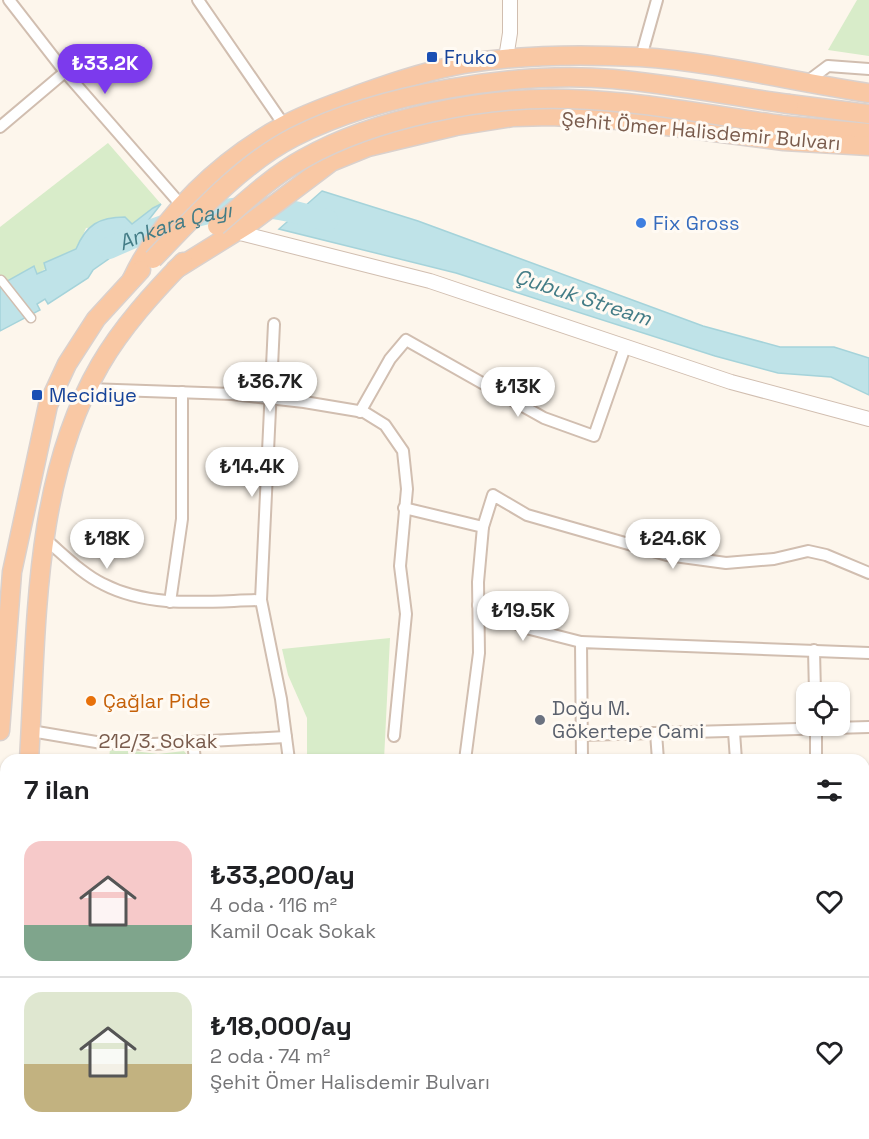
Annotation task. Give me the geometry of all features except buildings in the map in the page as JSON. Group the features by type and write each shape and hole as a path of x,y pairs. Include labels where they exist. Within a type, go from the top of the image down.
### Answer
{"highway":[{"path":"585,118 572,112 562,102 559,84 562,70 569,63 586,56"},
{"name":"Şehit Ömer Halisdemir Bulvarı","path":"0,731 12,572 48,405 67,364 96,319 132,279 179,210 222,169 284,126 385,85 447,67 506,58 641,57 710,64 804,84 869,93"},
{"path":"506,58 527,64 538,81 536,101 514,117 487,107 480,90 485,72 506,58"},
{"path":"447,67 461,71 473,94 474,103 468,117 454,126"},
{"name":"Şehit Ömer Halisdemir Bulvarı","path":"148,257 256,162 293,137 403,99 475,85 545,77 613,80 869,114"},
{"name":"Şehit Ömer Halisdemir Bulvarı","path":"29,754 45,539 66,443 88,389 112,345 176,269 217,226 261,188 303,159 342,140 421,115 472,106 567,99 654,106 781,126 869,133"},
{"name":"Şehit Ömer Halisdemir Bulvarı","path":"176,269 243,228 331,162 368,147 454,126 514,117 585,118 718,131 784,141 869,146"}],"street":[{"path":"9,0 179,210"},
{"path":"198,0 284,126"},
{"path":"506,58 510,33 510,0"},
{"path":"641,57 657,0"},
{"path":"804,84 828,66 869,69"},
{"path":"0,127 65,72"},
{"path":"243,228 430,281 731,382 869,419"},
{"path":"2,280 31,318"},
{"path":"274,324 261,600 288,754"},
{"path":"360,412 390,359 406,340 544,418 594,436 625,347"},
{"path":"88,389 271,398 360,412 385,425 404,451 407,489 400,566 406,615 394,736"},
{"path":"170,602 182,519 182,392"},
{"path":"466,754 479,652 478,605 483,527 493,495 527,515 667,555 726,563 774,559 808,551 826,555 869,573"},
{"path":"404,508 483,527"},
{"path":"45,539 102,584 134,597 170,602 261,600"},
{"path":"478,605 526,628 581,642 869,653"},
{"path":"581,642 582,754"},
{"path":"814,650 815,682"},
{"path":"850,727 869,727"},
{"path":"581,735 796,729"},
{"name":"212/3. Sokak","path":"31,730 102,743 193,742 286,737"},
{"path":"734,732 736,754"},
{"path":"656,733 658,754"},
{"path":"816,736 816,754"},
{"path":"193,742 194,754"}],"green space":[{"path":"857,0 869,0 869,56 828,50"},
{"path":"108,143 161,204 132,224 86,228 77,249 37,274 35,267 0,285 0,227"},
{"path":"390,638 384,754 307,754 307,718 288,675 282,649"},
{"path":"110,748 158,754 110,754"},
{"path":"184,751 186,754 158,754"}],"water":[{"name":"Çubuk Stream","path":"322,191 418,221 703,326 780,347 834,347 869,358 869,395 831,377 778,373 715,356 456,273 279,229"},
{"path":"161,204 130,244 93,270 88,278 48,304 45,299 37,304 40,310 0,331 0,285 34,266 37,274 46,270 44,263 76,249 84,234 94,224 116,217 125,217 132,224"}],"waterway":[{"name":"Ankara Çayı","path":"109,248 168,224 232,209 273,208 327,220"}],"place":[{"name":"Fruko","path":"432,57"},
{"name":"Fix Gross","path":"641,223"},
{"name":"Mecidiye","path":"37,395"},
{"name":"Çağlar Pide","path":"91,701"},
{"name":"Doğu M. Gökertepe Cami","path":"540,720"}]}
